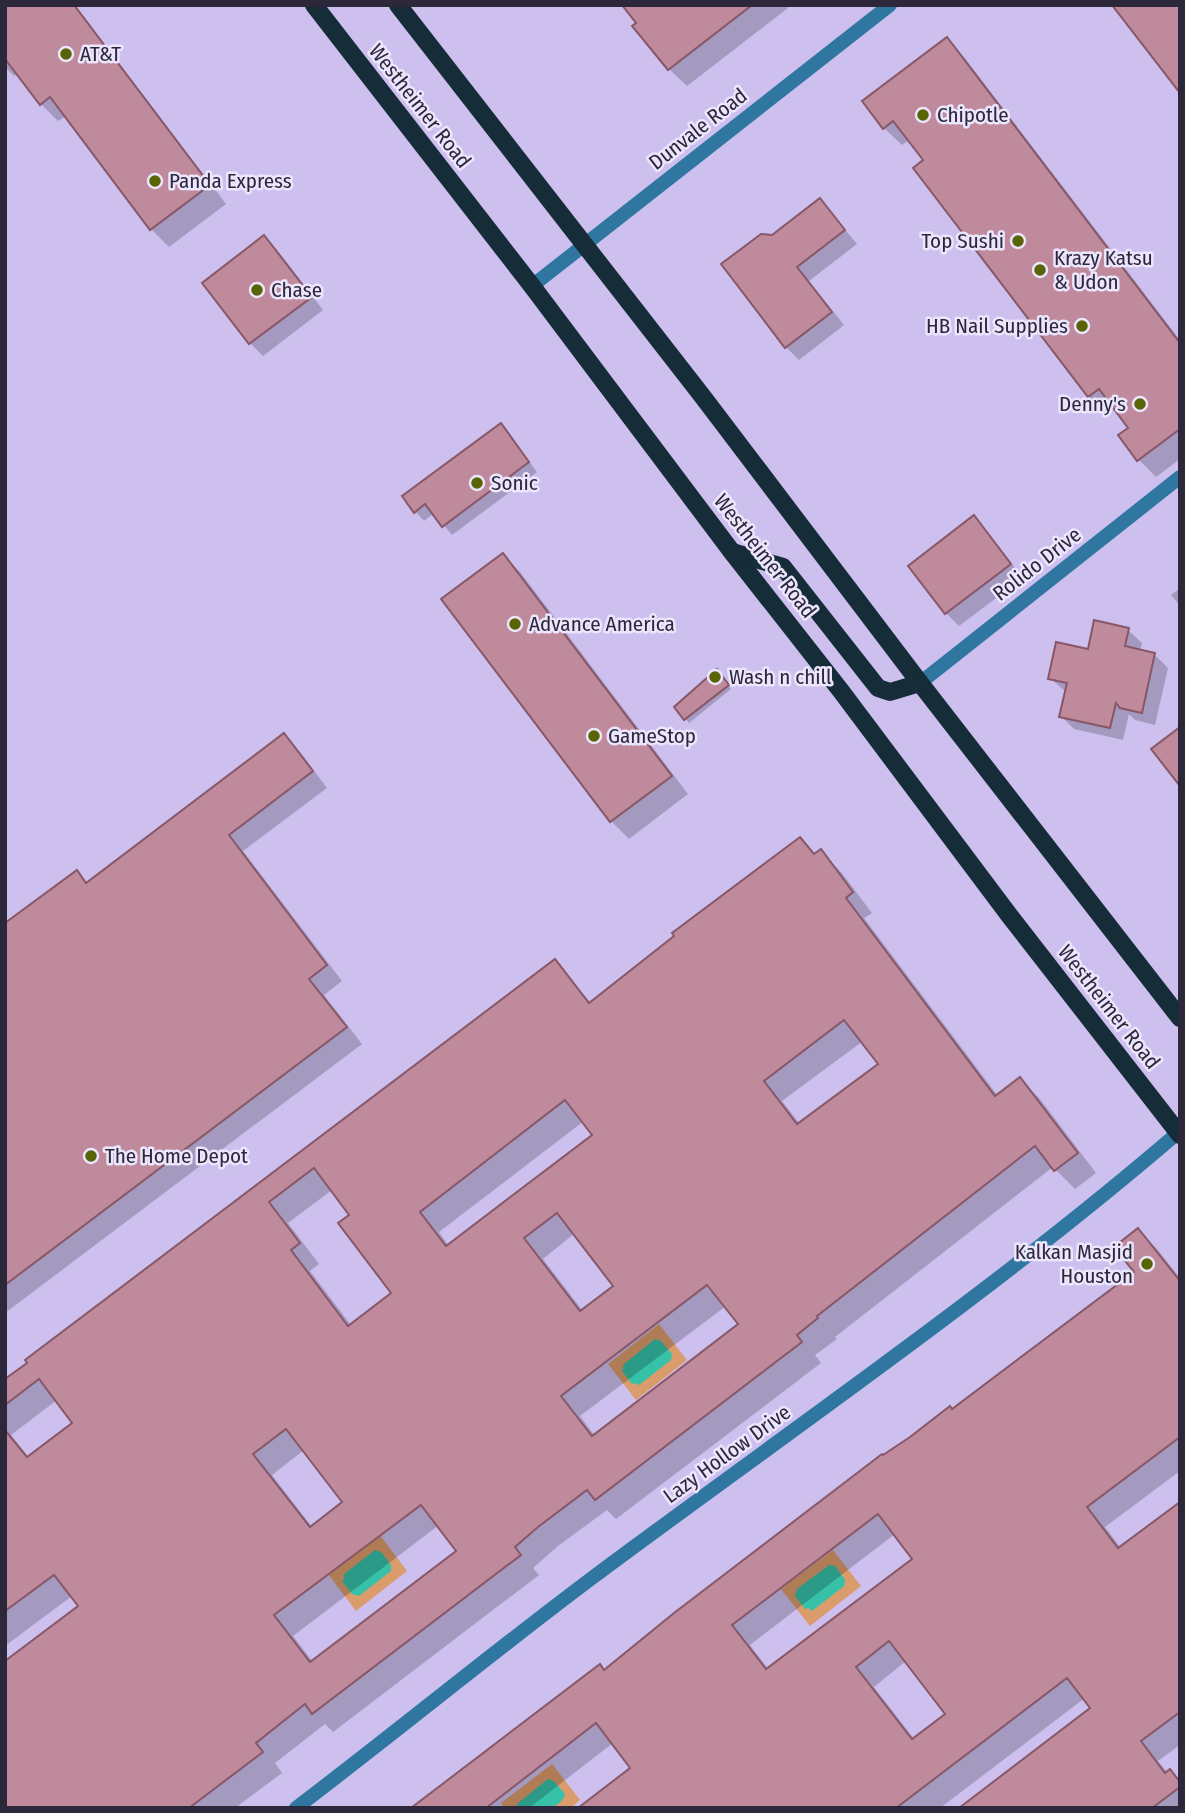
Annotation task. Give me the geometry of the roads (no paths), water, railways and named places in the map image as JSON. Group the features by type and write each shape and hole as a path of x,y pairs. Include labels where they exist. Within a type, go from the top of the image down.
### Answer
{"main road":[{"name":"Westheimer Road","path":"314,5 841,691 1009,915 1179,1133"},
{"path":"397,5 1180,1018"},
{"path":"732,552 783,566 878,688 890,692 920,683"}],"street":[{"name":"Dunvale Road","path":"531,286 890,5"},
{"name":"Rolido Drive","path":"920,683 1180,477"},
{"name":"Lazy Hollow Drive","path":"296,1808 592,1579 877,1371 1122,1181 1179,1133"}],"place":[{"name":"AT&T","path":"66,54"},
{"name":"Chipotle","path":"923,115"},
{"name":"Panda Express","path":"155,181"},
{"name":"Top Sushi","path":"1018,241"},
{"name":"Krazy Katsu & Udon","path":"1040,270"},
{"name":"Chase","path":"257,290"},
{"name":"HB Nail Supplies","path":"1082,326"},
{"name":"Denny's","path":"1140,404"},
{"name":"Sonic","path":"477,483"},
{"name":"Advance America","path":"515,624"},
{"name":"Wash n chill","path":"715,677"},
{"name":"GameStop","path":"594,736"},
{"name":"The Home Depot","path":"91,1156"},
{"name":"Kalkan Masjid Houston","path":"1147,1264"}]}
